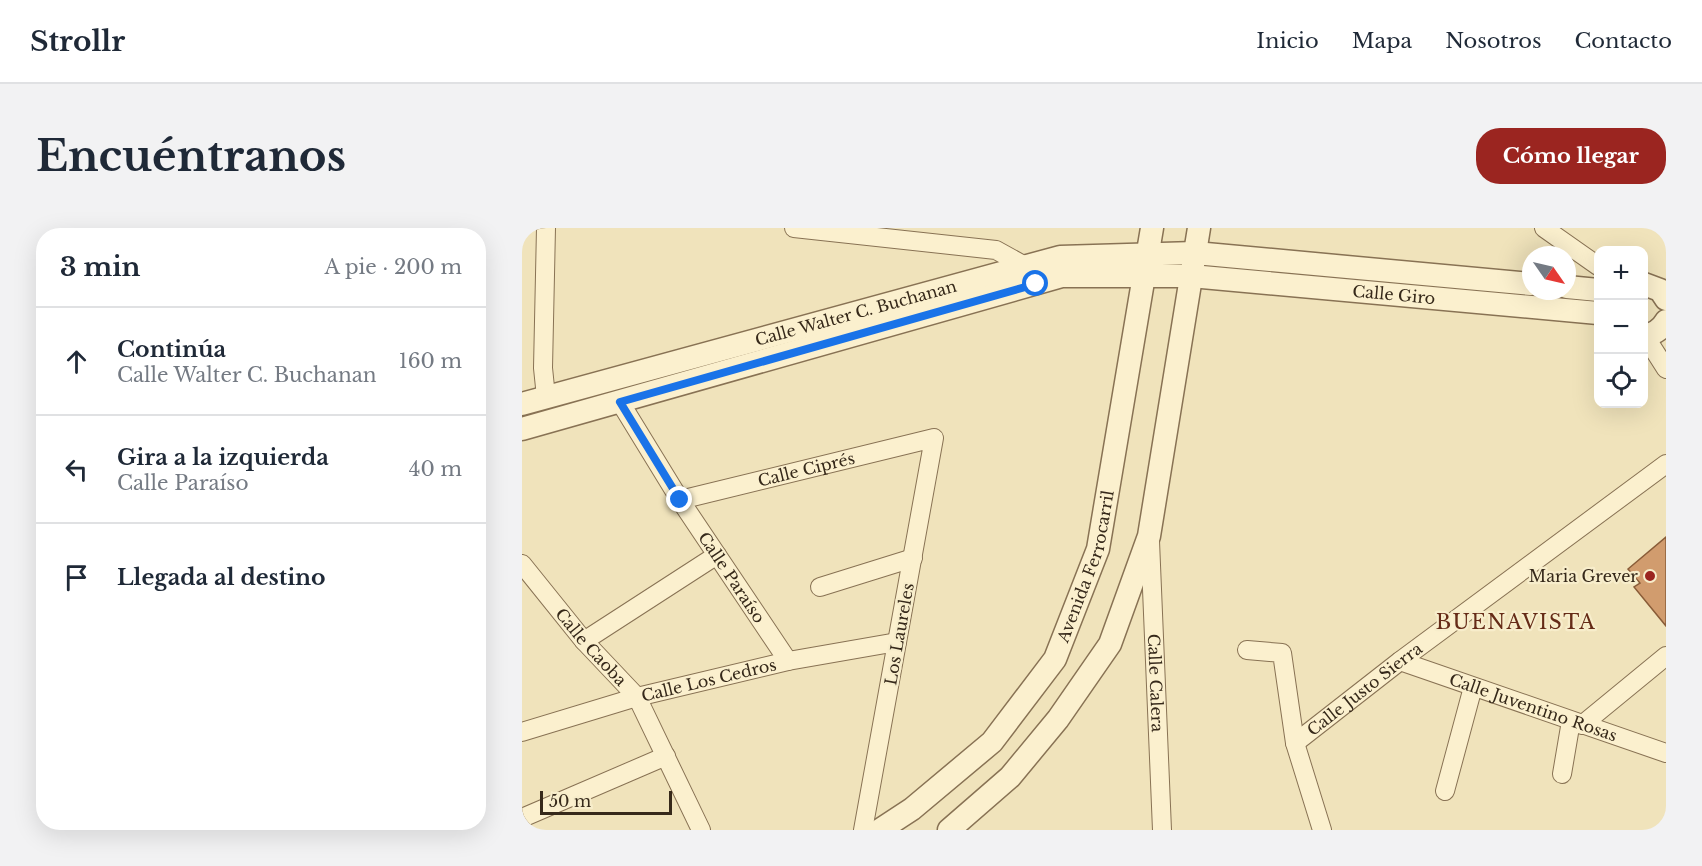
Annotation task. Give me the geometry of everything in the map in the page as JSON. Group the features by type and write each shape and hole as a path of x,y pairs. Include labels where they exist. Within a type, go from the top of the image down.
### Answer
{"street":[{"path":"546,228 543,368 546,397"},
{"path":"794,228 996,250 1030,275"},
{"name":"Avenida Ferrocarril","path":"880,830 912,809 992,742 1055,659 1098,549 1152,228"},
{"path":"949,830 1010,777 1058,719 1110,644 1149,536 1199,228"},
{"path":"1544,228 1594,263"},
{"name":"Calle Walter C. Buchanan","path":"1145,265 1195,253"},
{"name":"Calle Giro","path":"1195,253 1522,283"},
{"name":"Calle Walter C. Buchanan","path":"522,429 620,402 1030,275 1060,257 1145,265 1191,276"},
{"name":"Calle Walter C. Buchanan","path":"522,404 1030,275"},
{"name":"Calle Giro","path":"1191,276 1594,313"},
{"path":"1576,288 1594,290"},
{"path":"1648,334 1659,329 1666,321"},
{"path":"1648,342 1666,369"},
{"name":"Calle Paraíso","path":"620,402 680,500 788,661"},
{"name":"Calle Ciprés","path":"680,500 934,438"},
{"name":"Los Laureles","path":"863,830 934,438"},
{"name":"Calle Justo Sierra","path":"1295,744 1400,661 1666,464"},
{"name":"Calle Calera","path":"1149,536 1162,830"},
{"path":"584,641 717,555"},
{"path":"820,587 913,558"},
{"name":"Calle Caoba","path":"522,564 584,641 637,697 700,830"},
{"name":"Calle Los Cedros","path":"522,732 637,697 788,661 897,642"},
{"path":"1248,650 1282,653 1295,744 1322,830"},
{"path":"1562,774 1577,723 1666,656"},
{"name":"Calle Juventino Rosas","path":"1400,661 1666,753"},
{"path":"1445,791 1473,687"},
{"path":"522,818 666,756"}],"building":[{"name":"Maria Grever","path":"1666,537 1666,626 1634,587 1640,583 1628,569"}],"place":[{"name":"Maria Grever","path":"1650,576"}],"district":[{"name":"BUENAVISTA","path":"1516,622"}],"route":[{"path":"680,500 620,402 1036,284"}]}
